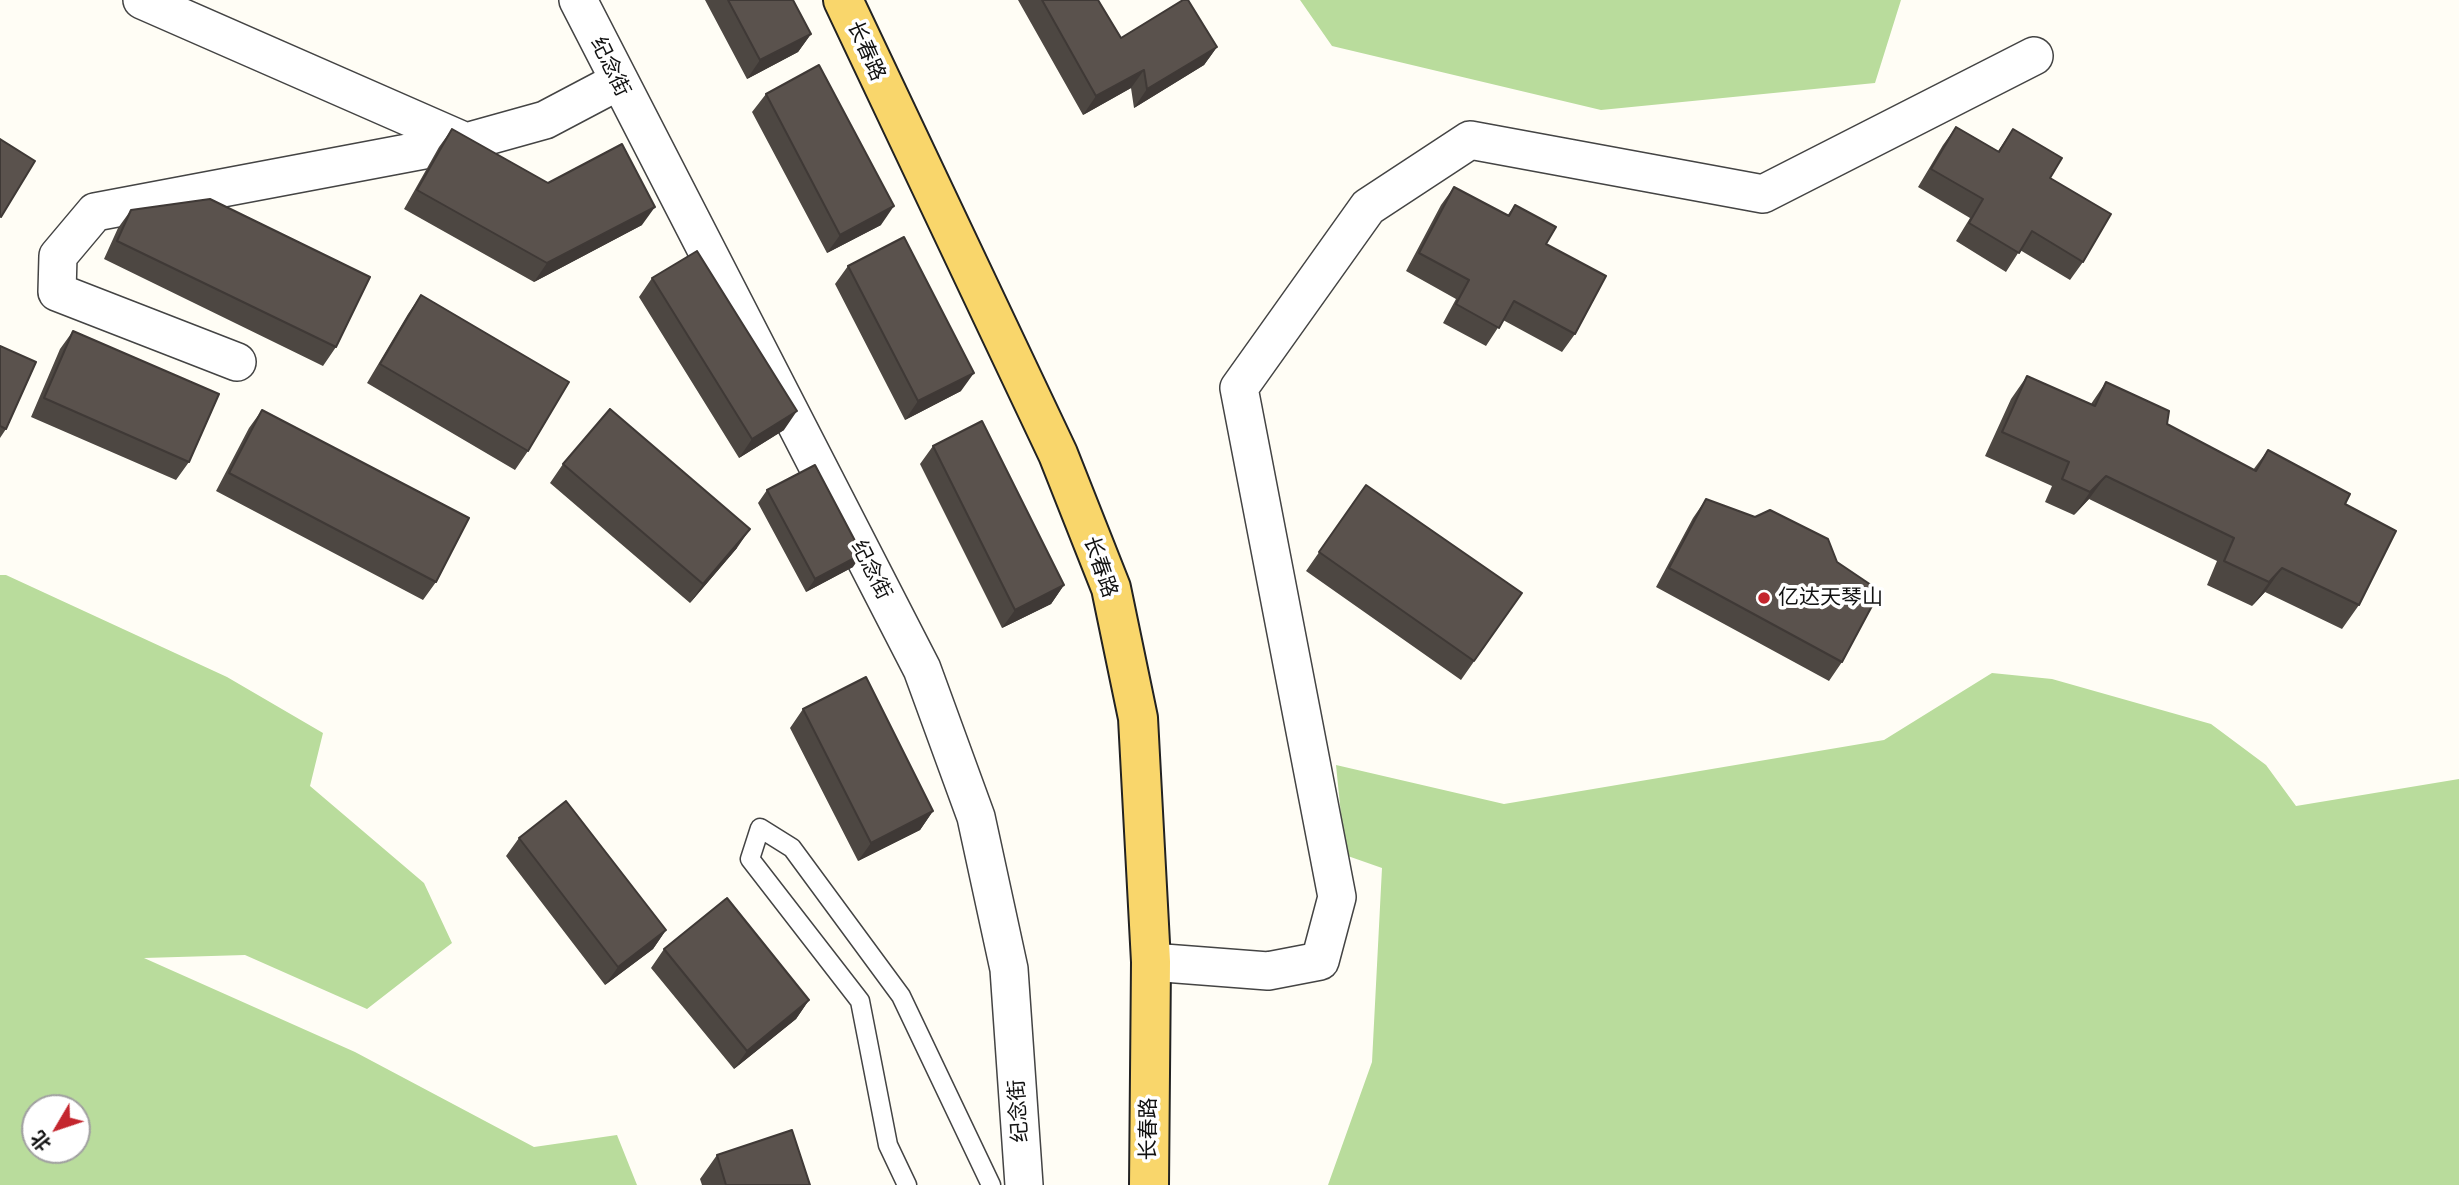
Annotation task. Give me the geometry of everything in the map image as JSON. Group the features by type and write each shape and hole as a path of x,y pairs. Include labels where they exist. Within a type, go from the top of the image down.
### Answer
{"main road":[{"name":"长春路","path":"843,0 1058,454 1111,588 1138,718 1151,962 1149,1185"}],"street":[{"path":"142,0 466,142"},
{"name":"纪念街","path":"578,0 617,82 927,681 976,817 1009,968 1024,1185"},
{"path":"1151,962 1268,971 1320,961 1337,897 1239,388 1368,207 1470,140 1763,194 2034,56"},
{"path":"237,362 57,292 58,256 95,212 466,142 545,120 617,82"}],"lane":[{"path":"907,1185 888,1145 860,1001 750,859 760,828 792,848 901,996 991,1185"}],"green space":[{"path":"1300,0 1901,0 1875,83 1601,110 1332,46"},
{"path":"0,575 6,575 227,677 323,733 310,786 424,883 452,943 367,1009 245,955 144,958 355,1052 534,1147 617,1135 637,1185 0,1185"},
{"path":"1992,673 2052,679 2211,724 2266,765 2296,806 2459,779 2459,1185 1328,1185 1372,1062 1382,868 1345,855 1336,765 1504,804 1884,740"}],"building":[{"path":"728,0 793,0 811,34 760,60"},
{"path":"1042,0 1098,0 1121,38 1183,0 1188,0 1217,47 1147,89 1144,70 1096,96"},
{"path":"819,65 894,206 840,235 766,94"},
{"path":"1956,127 1999,152 2013,129 2062,158 2050,178 2111,214 2083,262 2032,231 2019,253 1969,223 1983,199 1931,169"},
{"path":"452,129 548,183 622,144 655,207 547,263 417,190"},
{"path":"0,139 35,161 1,217 0,216"},
{"path":"1454,187 1509,216 1515,205 1556,227 1546,244 1606,276 1575,334 1514,301 1499,328 1456,304 1469,280 1419,253"},
{"path":"210,199 370,277 336,347 117,241 131,210"},
{"path":"904,237 974,373 918,401 848,266"},
{"path":"697,251 797,411 752,439 652,278"},
{"path":"421,295 569,382 528,451 380,364"},
{"path":"73,331 219,394 189,462 44,398"},
{"path":"0,346 36,362 6,429 0,426"},
{"path":"2027,376 2095,406 2106,382 2169,411 2167,424 2256,471 2268,450 2350,494 2345,504 2396,531 2359,605 2282,568 2269,582 2224,561 2234,538 2106,476 2090,492 2062,479 2069,462 2002,432"},
{"path":"610,409 750,529 703,584 563,464"},
{"path":"262,410 469,518 436,582 229,473"},
{"path":"982,421 1064,585 1015,610 933,446"},
{"path":"815,465 862,554 815,579 767,490"},
{"path":"1366,485 1522,593 1474,661 1319,552"},
{"name":"亿达天琴山","path":"1706,499 1755,517 1770,510 1828,539 1837,562 1880,591 1842,662 1669,568"},
{"path":"866,677 933,811 871,843 803,709"},
{"path":"566,801 666,930 618,967 519,838"},
{"path":"727,898 809,1000 747,1051 664,949"},
{"path":"792,1130 810,1185 726,1185 717,1155"}],"place":[{"name":"亿达天琴山","path":"1764,598"}]}
